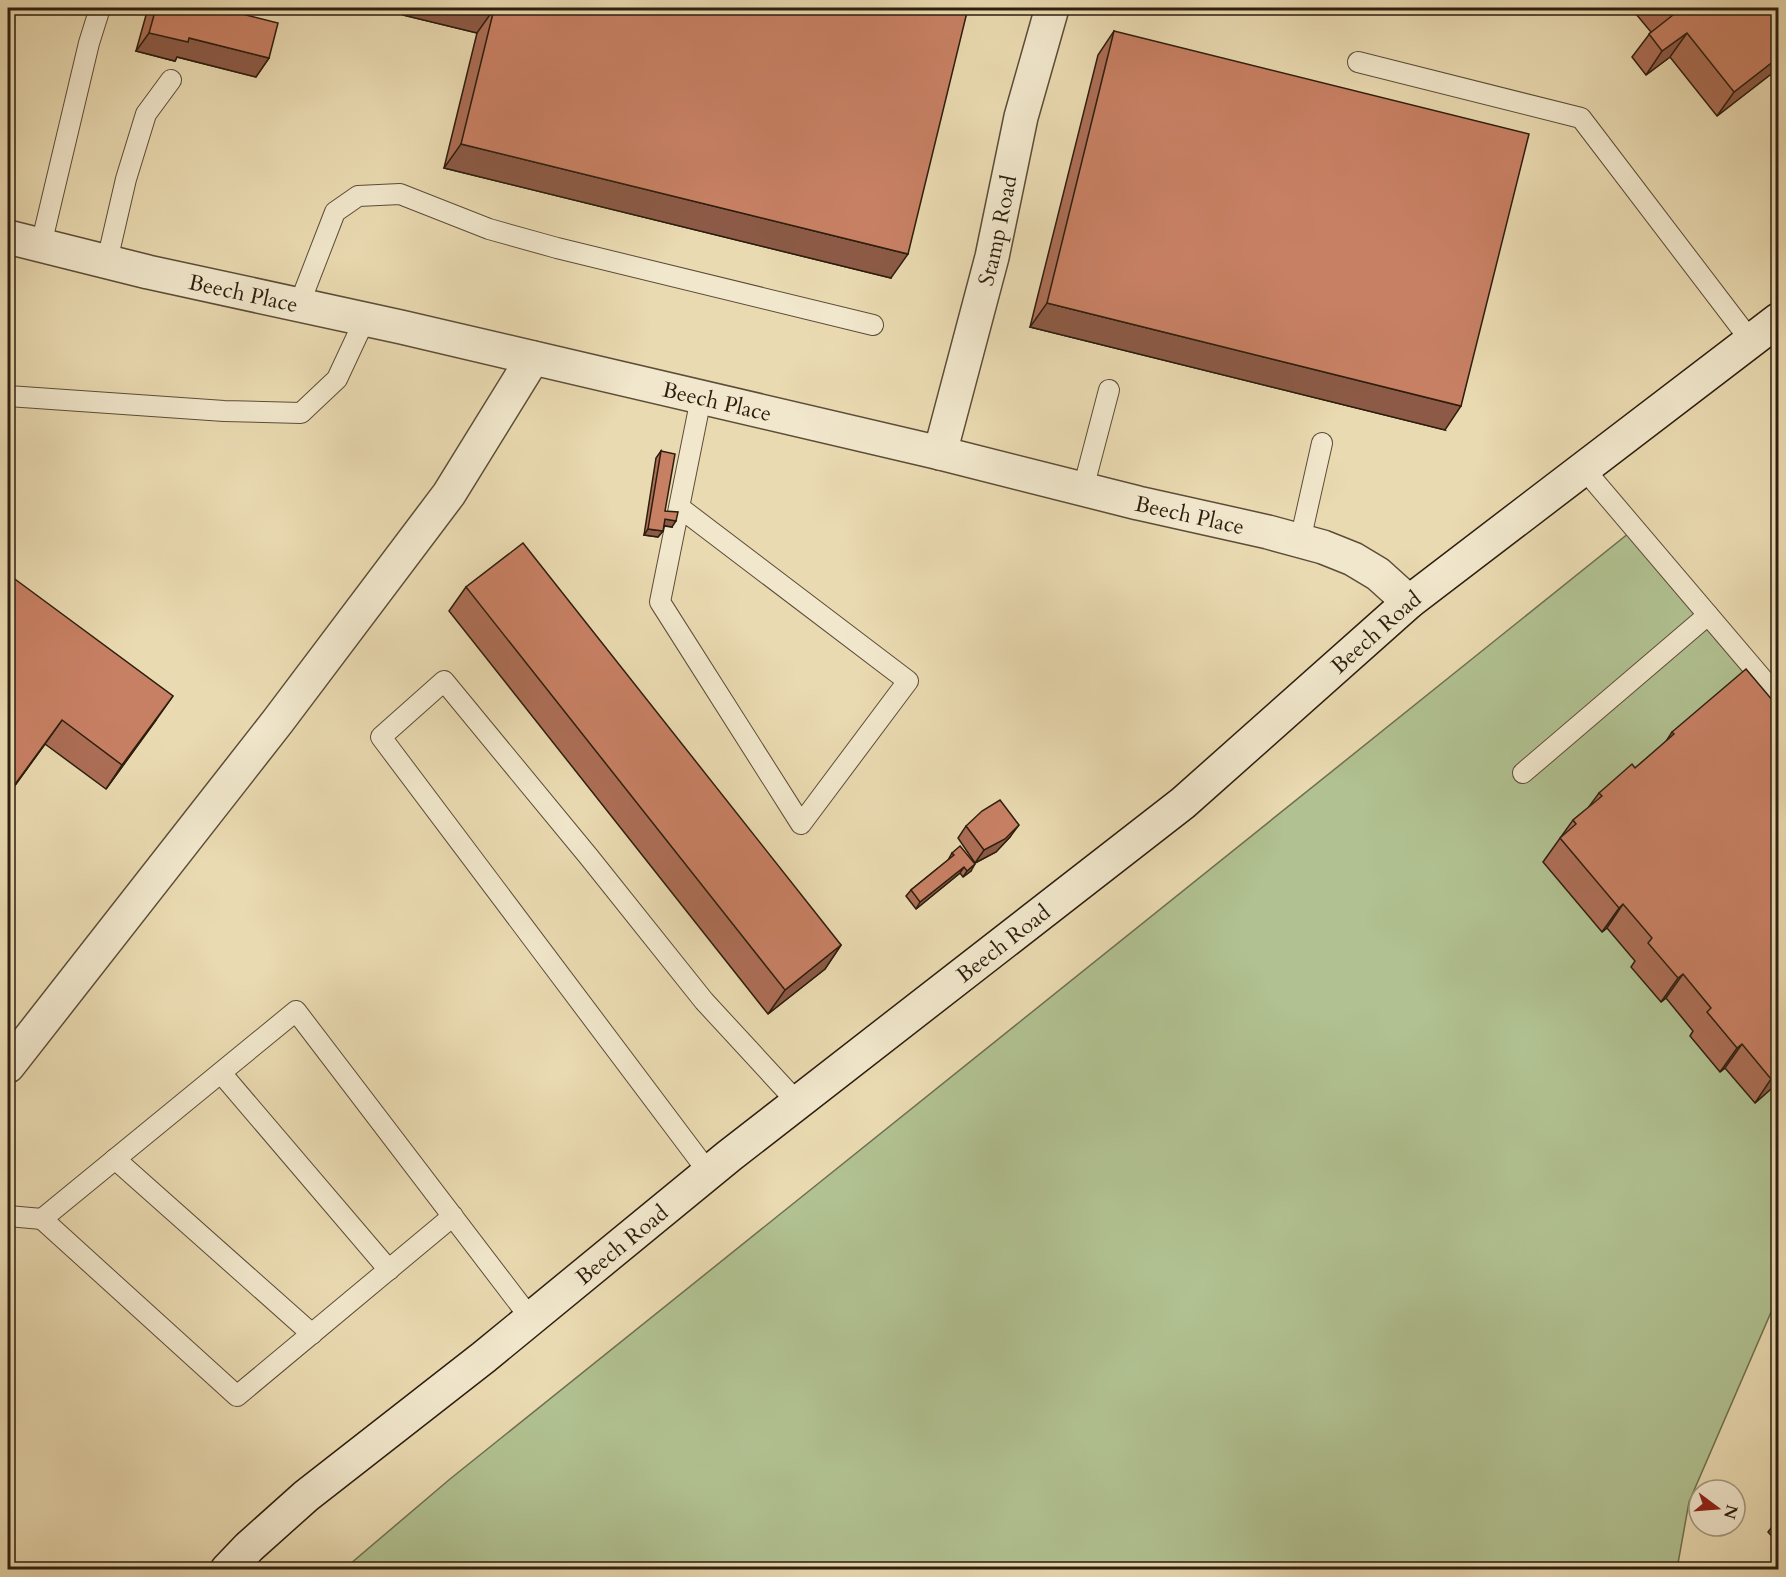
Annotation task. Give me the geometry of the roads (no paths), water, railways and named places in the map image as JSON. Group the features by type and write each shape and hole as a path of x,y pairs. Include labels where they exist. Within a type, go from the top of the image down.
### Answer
{"street":[{"name":"Stamp Road","path":"940,453 992,257 1021,117 1052,8"},
{"name":"Beech Place","path":"8,237 940,453 1300,541 1353,559 1378,574 1409,602"},
{"name":"Beech Road","path":"227,1569 306,1496 531,1319 709,1173 1183,803 1409,602 1779,320"},
{"path":"8,1066 278,721 449,494 533,358"}],"lane":[{"path":"41,245 88,43 100,8"},
{"path":"1358,62 1581,118 1751,341"},
{"path":"107,261 126,179 146,114 171,80"},
{"path":"299,304 334,212 358,196 400,194 489,229 557,248 873,325"},
{"path":"8,396 224,411 301,413 337,379 365,319"},
{"path":"1083,489 1109,390"},
{"path":"679,507 908,681 801,824 660,602 679,507 701,398"},
{"path":"1300,541 1322,442"},
{"path":"1584,469 1779,698"},
{"path":"1523,773 1708,615"},
{"path":"709,1173 381,737 444,681 704,1001 798,1103"},
{"path":"42,1219 296,1011 531,1319"},
{"path":"221,1073 389,1270"},
{"path":"115,1159 312,1334"},
{"path":"8,1216 42,1219 237,1396 453,1216"}]}
